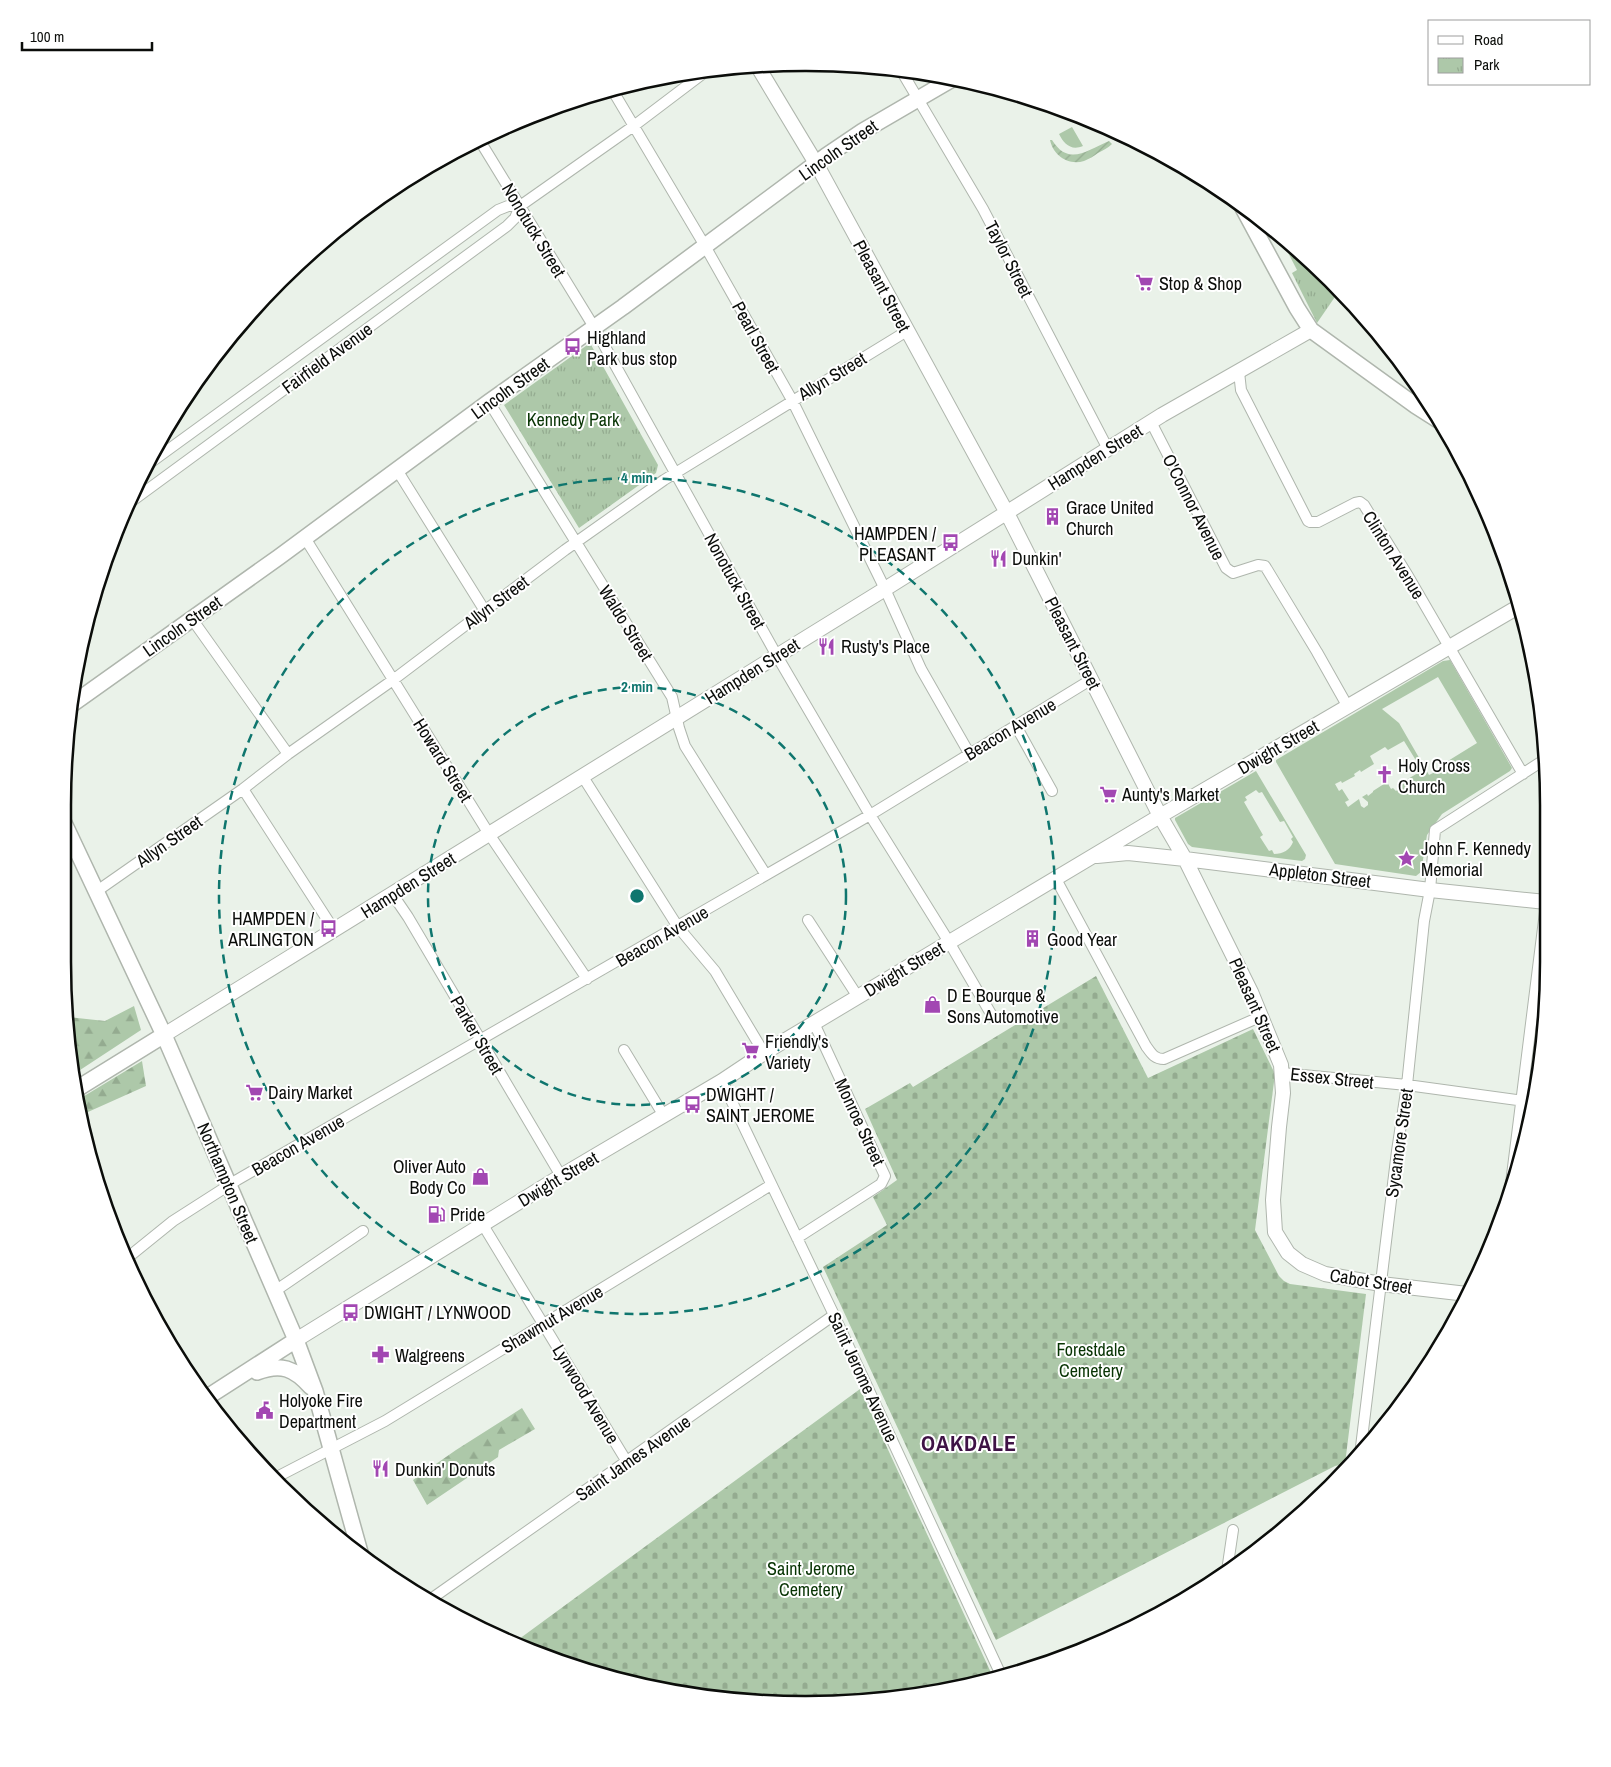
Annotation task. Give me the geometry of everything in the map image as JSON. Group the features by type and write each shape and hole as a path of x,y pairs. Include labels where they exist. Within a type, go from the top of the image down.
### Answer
{"main road":[{"name":"Pleasant Street","path":"761,73 816,165 1007,513 1160,816 1185,859 1262,1016 1281,1065 1282,1073 1283,1093 1273,1200 1275,1232 1285,1247"},
{"name":"Lincoln Street","path":"80,699 305,538 862,131 943,84"},
{"path":"1251,222 1311,330 1424,411"},
{"name":"Hampden Street","path":"164,1035 583,777 1151,422 1311,330"},
{"name":"Dwight Street","path":"296,1340 561,1176 664,1116 764,1053 949,942 1160,816 1513,610"},
{"name":"Northampton Street","path":"71,837 164,1035 296,1340 315,1391 357,1543"},
{"name":"Appleton Street","path":"1093,856 1128,853 1312,873 1430,890 1540,902"},
{"path":"82,1086 164,1035"},
{"name":"Cabot Street","path":"1285,1247 1288,1253 1302,1264 1325,1274 1382,1284 1460,1293"},
{"path":"213,1394 296,1340"},
{"path":"236,1379 266,1369 281,1368 296,1373 315,1391"}],"street":[{"name":"Taylor Street","path":"906,79 983,208 1108,449"},
{"name":"Fairfield Avenue","path":"141,495 507,226 515,218 520,206 635,126 694,80"},
{"name":"Pearl Street","path":"617,96 792,400 885,589 921,669 969,753"},
{"name":"Nonotuck Street","path":"483,146 594,327 777,656 870,815 949,942 994,1019"},
{"name":"Fairfield Avenue","path":"161,455 498,210 508,206 520,206"},
{"name":"Allyn Street","path":"97,891 243,789 288,754 674,473 907,331"},
{"name":"Clinton Avenue","path":"1239,372 1241,390 1308,521 1318,522 1355,503 1360,502 1364,505 1408,576 1523,774"},
{"name":"Waldo Street","path":"489,402 672,697 685,746 766,875"},
{"name":"O'Connor Avenue","path":"1151,422 1226,568 1233,573 1258,565 1264,566 1348,706"},
{"path":"398,470 485,611"},
{"name":"Howard Street","path":"305,538 489,834 587,979"},
{"path":"192,619 288,754"},
{"name":"Beacon Avenue","path":"132,1254 173,1221 228,1185 870,815 1092,679"},
{"path":"1016,726 1052,791"},
{"path":"1523,774 1538,764"},
{"name":"Sycamore Street","path":"1362,1441 1397,1151 1407,1085 1424,921 1430,890 1434,830 1523,774"},
{"path":"583,777 678,926 715,971 764,1053"},
{"path":"243,789 334,930"},
{"path":"1056,879 1146,1046 1157,1059 1164,1059 1262,1016"},
{"name":"Parker Street","path":"393,895 561,1176"},
{"path":"808,920 858,997"},
{"path":"1514,1154 1540,950"},
{"name":"Monroe Street","path":"797,1238 881,1184 885,1176 814,1023"},
{"path":"624,1050 664,1116"},
{"name":"Essex Street","path":"1282,1073 1407,1085 1527,1101"},
{"name":"Saint Jerome Avenue","path":"722,1081 834,1315 999,1670"},
{"name":"Shawmut Avenue","path":"281,1475 385,1421 771,1185"},
{"name":"Lynwood Avenue","path":"483,1225 627,1462"},
{"path":"275,1292 363,1231"},
{"name":"Saint James Avenue","path":"436,1596 834,1315"},
{"path":"1228,1561 1233,1530"}],"green space":[{"path":"1072,127 1083,146 1075,148 1068,146 1061,138 1059,134"},
{"path":"1050,140 1065,153 1072,155 1086,152 1109,141 1112,144 1086,160 1072,162 1058,155"},
{"path":"1287,251 1335,297 1317,323 1292,273 1297,270"},
{"name":"Kennedy Park","path":"590,343 658,465 656,473 579,528 504,405"},
{"path":"1450,660 1512,768 1442,814 1427,835 1421,872 1416,876 1335,864 1276,760 1443,661","holes":["1438,677 1477,743 1443,764 1445,767 1429,775 1399,723 1382,709","1404,741 1420,767 1416,770 1418,773 1399,784 1401,787 1396,791 1393,788 1391,789 1387,782 1368,796 1367,794 1362,797 1368,802 1368,805 1364,808 1361,806 1359,799 1348,807 1345,802 1349,800 1342,789 1339,791 1335,784 1341,781 1342,783 1355,776 1354,774 1360,770 1361,772 1374,764 1370,756 1385,747 1388,750"]},
{"path":"1256,771 1306,855 1305,859 1302,861 1192,847 1188,844 1175,818","holes":["1256,790 1259,793 1262,792 1280,822 1284,821 1293,837 1291,839 1292,845 1283,852 1274,854 1272,850 1269,851 1260,837 1263,835 1244,802 1247,800 1245,797"]},
{"name":"Forestdale Cemetery","path":"1096,976 1148,1078 1253,1029 1275,1074 1255,1230 1279,1276 1284,1281 1290,1284 1366,1294 1346,1459 1340,1465 996,1640 823,1267 887,1225 873,1197 897,1180 865,1109 910,1083 913,1087"},
{"path":"134,1006 141,1030 80,1070 74,1018 105,1021"},
{"path":"142,1061 146,1086 87,1113 84,1096"},
{"name":"Saint Jerome Cemetery","path":"860,1389 991,1672 949,1682 854,1694 806,1696 757,1694 662,1682 615,1671 569,1657 521,1638"},
{"path":"522,1408 535,1429 499,1450 498,1457 427,1505 413,1480"}],"place":[{"name":"Stop & Shop","path":"1145,283"},
{"name":"Highland Park bus stop","path":"573,347"},
{"name":"Grace United Church","path":"1052,517"},
{"name":"HAMPDEN / PLEASANT","path":"950,543"},
{"name":"Dunkin'","path":"998,558"},
{"name":"Rusty's Place","path":"827,646"},
{"name":"Holy Cross Church","path":"1384,775"},
{"name":"Aunty's Market","path":"1108,794"},
{"name":"John F. Kennedy Memorial","path":"1407,858"},
{"name":"HAMPDEN / ARLINGTON","path":"328,928"},
{"name":"Good Year","path":"1033,939"},
{"name":"D E Bourque & Sons Automotive","path":"933,1005"},
{"name":"Friendly's Variety","path":"751,1051"},
{"name":"Dairy Market","path":"254,1092"},
{"name":"DWIGHT / SAINT JEROME","path":"692,1104"},
{"name":"Oliver Auto Body Co","path":"480,1176"},
{"name":"Pride","path":"436,1214"},
{"name":"DWIGHT / LYNWOOD","path":"350,1312"},
{"name":"Walgreens","path":"381,1355"},
{"name":"Holyoke Fire Department","path":"265,1410"},
{"name":"Dunkin' Donuts","path":"381,1469"}],"district":[{"name":"OAKDALE","path":"969,1443"}]}
